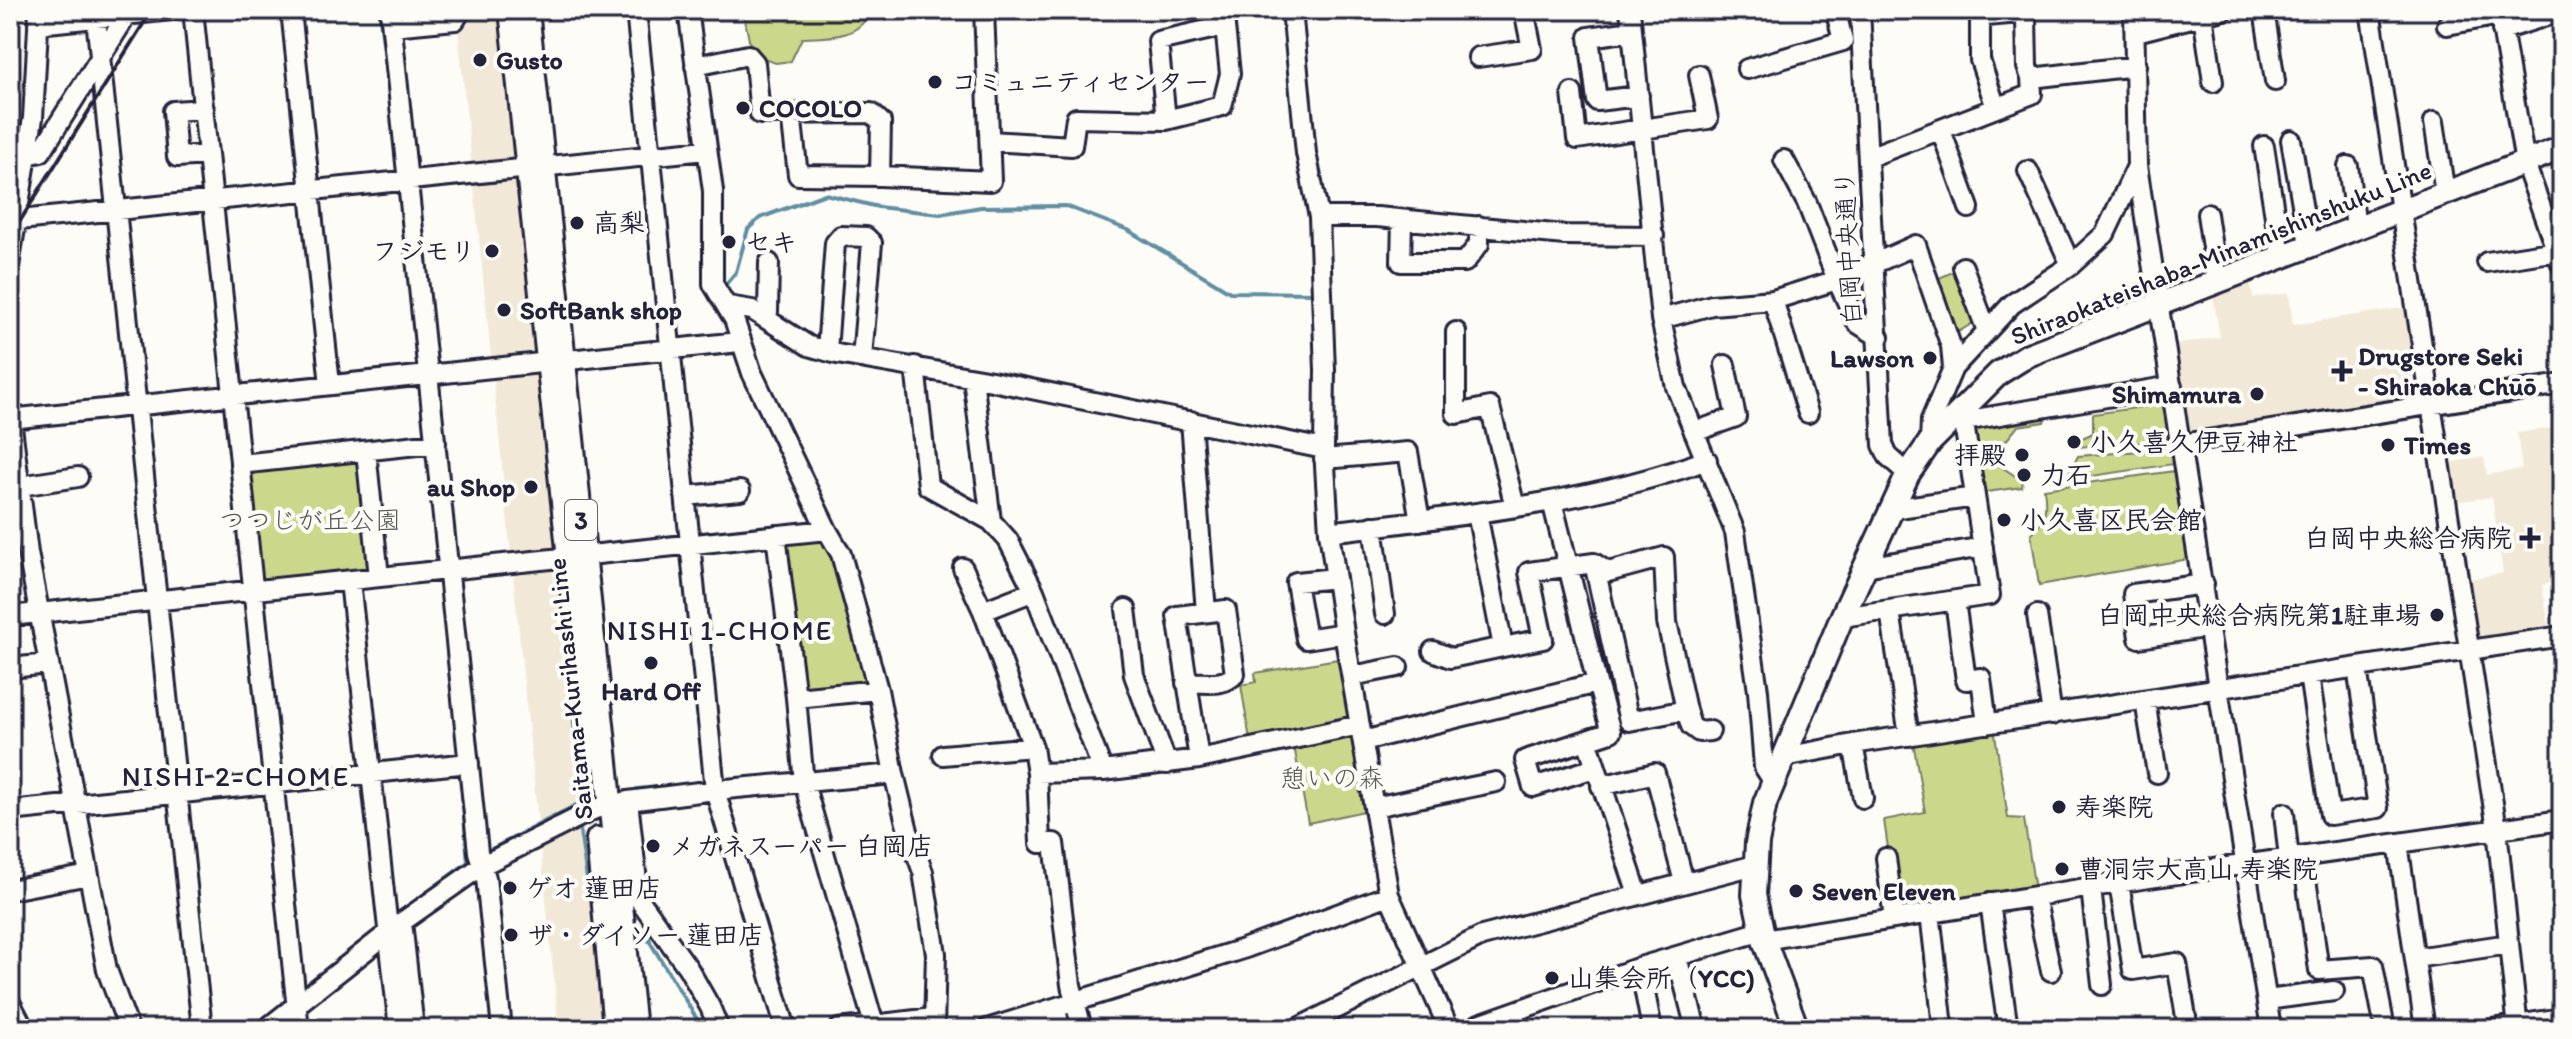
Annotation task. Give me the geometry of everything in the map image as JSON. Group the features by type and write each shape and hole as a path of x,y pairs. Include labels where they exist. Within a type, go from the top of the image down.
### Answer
{"main road":[{"name":"Saitama-Kurihashi Line","path":"511,10 535,167 576,556 611,805 634,1029"},
{"name":"Saitama-Kurihashi Line","path":"527,10 535,167"},
{"name":"Shiraokateishaba-Minamishinshuku Line","path":"1797,1029 1763,936 1754,895 1761,819 1773,781 1842,617 1908,474 1930,442 1963,415 1999,373 2028,355 2562,148"},
{"name":"Saitama-Kurihashi Line","path":"611,805 615,1029"}],"street":[{"path":"10,259 33,118 38,17 96,18 128,12 172,10"},
{"path":"193,10 299,1029"},
{"path":"291,10 330,385"},
{"path":"461,10 455,20 391,18 478,852 486,878 502,1029"},
{"path":"636,10 715,790 786,1029"},
{"path":"688,10 713,191 713,284 728,306 737,343 841,554 878,690 908,831 923,872 936,954 933,1023 839,1029"},
{"path":"791,113 798,175 991,181 984,10"},
{"path":"1292,10 1306,153 1319,217 1325,370 1324,454 1329,532 1344,633 1389,895 1449,1029"},
{"path":"1478,57 1532,49 1524,10"},
{"path":"1630,10 1661,319 1676,387 1735,532 1756,676 1764,767 1773,781"},
{"path":"2134,10 2137,166 2271,1029"},
{"path":"2136,32 2180,16 2223,10"},
{"path":"2264,10 2275,81"},
{"path":"2370,10 2497,829 2518,1027"},
{"path":"1747,69 1843,41 1836,11 1860,13"},
{"path":"2447,25 2562,11"},
{"path":"27,155 41,152 128,12"},
{"name":"白岡中央通り","path":"1860,13 1883,445 1888,456 1908,474"},
{"path":"1869,157 1941,130 2032,94 2027,67 2026,17 2020,13 1986,16 1980,21 1980,60 1996,108"},
{"path":"2203,15 2213,82"},
{"path":"96,18 202,1029"},
{"path":"990,141 1072,146 1076,118 1166,120 1222,106 1230,74 1222,18 1158,41 1166,120"},
{"path":"2487,262 2559,259 2525,163 2500,18"},
{"path":"1632,31 1589,37 1597,101 1639,96"},
{"path":"695,66 748,55 755,63 760,114 871,113 881,122 880,176"},
{"path":"2031,78 2136,66"},
{"path":"1572,93 1577,139 1708,119 1699,75"},
{"path":"204,109 173,111 177,157 208,155"},
{"path":"2434,122 2445,193"},
{"path":"1941,130 1969,208"},
{"path":"2291,140 2309,245"},
{"path":"2264,146 2281,256"},
{"path":"14,221 706,150"},
{"path":"1784,160 1807,203 1857,323 1879,337"},
{"path":"1930,442 1931,420 1953,368 2012,304 2071,265 2105,234 2137,166"},
{"path":"2348,166 2356,227"},
{"path":"2028,171 2071,265"},
{"path":"2207,214 2217,281"},
{"path":"1319,217 1402,220 1565,235 1654,236"},
{"path":"1402,220 1401,262 1465,262 1479,244 1479,226"},
{"path":"827,351 835,243 841,236 866,237 872,243 862,358"},
{"path":"1661,319 1712,305 1773,300 1837,280 1916,245 1951,346 1953,368"},
{"path":"765,318 768,312 769,263"},
{"path":"1963,267 1987,331"},
{"path":"1773,300 1808,413"},
{"path":"728,306 752,310 809,346 827,351 1191,421 1324,454 1408,452 1420,521"},
{"path":"1456,332 1456,414 1490,407 1515,507"},
{"path":"10,419 737,343"},
{"path":"1694,432 1736,417 1725,365"},
{"path":"915,366 928,486 991,521 1008,540 1034,591 1103,771"},
{"path":"973,378 991,521"},
{"path":"2182,444 2562,384"},
{"path":"1842,617 1990,595 1963,415 2172,386"},
{"path":"10,411 28,553 75,804 107,970 129,1029"},
{"path":"1191,421 1206,612"},
{"path":"240,464 436,443"},
{"path":"366,451 379,577"},
{"path":"1329,532 1552,501 1643,481 1707,460"},
{"path":"20,486 78,477"},
{"path":"685,496 740,491"},
{"path":"1892,509 1975,497"},
{"path":"1552,501 1611,732 1525,760 1533,787 1598,777 1655,773 1684,882"},
{"path":"1477,513 1503,647"},
{"path":"1373,526 1385,614"},
{"path":"10,616 827,530"},
{"path":"776,535 804,783 874,1025"},
{"path":"1865,567 1983,547"},
{"path":"1433,651 1451,658 1543,639 1529,572 1594,563 1608,572 1664,557 1667,622 1686,710 1691,726 1699,732 1710,731"},
{"path":"1594,563 1629,721 1686,710"},
{"path":"963,568 983,611 1033,747 1040,843 1054,843 1071,985 1082,1029"},
{"path":"1336,578 1296,582 1306,639 1344,633"},
{"path":"350,581 369,773 395,928 399,1029"},
{"path":"2204,584 2133,594 2139,638 2210,627"},
{"path":"983,611 1034,591"},
{"path":"1955,601 1966,680 1981,678 1987,724"},
{"path":"1126,609 1134,675 1167,764"},
{"path":"1186,683 1205,681 1216,684 1229,681 1235,674 1226,610 1177,616 1186,683 1199,759"},
{"path":"1890,611 1909,736"},
{"path":"2037,615 2052,715"},
{"path":"1784,757 2562,636"},
{"path":"10,668 49,664"},
{"path":"1352,676 1398,667"},
{"path":"2309,675 2330,815 2378,808 2357,668"},
{"path":"1037,773 1103,771 1167,764 1362,733 1597,683"},
{"path":"796,698 878,690"},
{"path":"2145,701 2157,773"},
{"path":"1587,740 1638,895"},
{"path":"1853,744 1863,798"},
{"path":"943,755 1033,747"},
{"path":"10,811 469,763"},
{"path":"266,1029 395,928 483,865 611,805 715,790 894,774"},
{"path":"1374,807 1496,782"},
{"path":"611,805 639,899 688,968 719,1029"},
{"path":"2284,813 2319,970 2373,966 2385,1029"},
{"path":"1474,1029 1479,1024 1640,967 1763,936 2562,820"},
{"path":"2398,843 2425,1029"},
{"path":"1886,858 1894,919"},
{"path":"1296,1029 1482,936 1755,865"},
{"path":"10,890 89,875"},
{"path":"2119,883 2133,970 2177,963 2188,1029"},
{"path":"2091,888 2102,985"},
{"path":"987,1029 1034,1022 1056,1008 1243,949 1389,895"},
{"path":"2035,897 2051,971"},
{"path":"1990,903 2008,1029"},
{"path":"1930,913 1942,1018"},
{"path":"2415,958 2509,944"},
{"path":"1677,957 1696,1029"},
{"path":"1640,967 1652,1029"},
{"path":"2267,1000 2334,991"},
{"path":"10,1002 24,1029"},
{"path":"1056,1008 1060,1029"},
{"path":"1520,1010 1524,1029"},
{"path":"2492,1029 2562,1018"}],"shaded area":[{"path":"456,10 499,10 604,1029 559,1029"},
{"path":"2249,276 2253,298 2289,293 2293,325 2408,307 2423,396 2419,401 2189,437 2183,434 2169,346 2220,337 2212,290"},
{"name":"白岡中央総合病院","path":"2562,420 2562,581 2542,585 2550,633 2473,641 2464,580 2503,573 2492,497 2453,502 2447,463 2484,457 2487,475 2522,469 2517,433 2552,428 2551,422"}],"green space":[{"path":"743,10 870,10 866,19 851,31 802,38 791,61 776,63 752,55"},
{"path":"1959,269 1976,321 1955,334 1937,279"},
{"path":"2171,403 2172,433 2165,441 2076,447 2078,440 2093,433 2093,414"},
{"path":"2043,412 2047,417 2044,422 2018,426 1996,453 1997,464 2023,481 2022,487 1979,493 1970,430 1974,424"},
{"path":"2166,449 2179,454 2180,463 2072,479 2068,475 2078,456"},
{"name":"つつじが丘公園","path":"358,456 370,573 264,583 258,578 247,472"},
{"path":"2182,470 2195,558 2039,585 2031,534 2044,514 2044,489"},
{"path":"825,536 836,557 869,682 801,690 781,542"},
{"path":"1344,658 1355,722 1250,740 1241,685 1256,682 1255,673"},
{"path":"1994,728 2008,818 2024,819 2035,890 1897,912 1884,820 1925,812 1913,741"},
{"name":"憩いの森","path":"1357,732 1369,810 1308,823 1294,746"}],"waterway":[{"path":"379,10 392,115"},
{"path":"721,290 736,272 748,229 760,218 825,194 878,207 940,214 981,207 1066,206 1128,230 1230,292 1313,293"},
{"path":"679,363 685,357 738,353"},
{"path":"714,690 724,781 719,781"},
{"path":"393,917 468,862 460,768"},
{"path":"637,794 637,789 698,783"},
{"path":"484,853 576,805 577,812"},
{"path":"638,807 640,826"},
{"path":"579,824 588,886 594,892"},
{"path":"648,923 650,942"},
{"path":"631,925 650,942 703,1029"}],"railway":[{"path":"10,237 152,10"}],"place":[{"name":"Gusto","path":"480,60"},
{"name":"コミュニティセンター","path":"935,82"},
{"name":"COCOLO","path":"743,108"},
{"name":"高梨","path":"577,223"},
{"name":"セキ","path":"729,242"},
{"name":"フジモリ","path":"492,251"},
{"name":"SoftBank shop","path":"504,310"},
{"name":"Lawson","path":"1930,358"},
{"name":"Drugstore Seki - Shiraoka Chūō","path":"2342,371"},
{"name":"Shimamura","path":"2257,394"},
{"name":"小久喜久伊豆神社","path":"2074,442"},
{"name":"Times","path":"2388,445"},
{"name":"拝殿","path":"2022,455"},
{"name":"力石","path":"2024,475"},
{"name":"au Shop","path":"531,487"},
{"name":"小久喜区民会館","path":"2004,520"},
{"name":"白岡中央総合病院","path":"2530,538"},
{"name":"白岡中央総合病院第1駐車場","path":"2437,615"},
{"name":"Hard Off","path":"651,663"},
{"name":"寿楽院","path":"2059,807"},
{"name":"メガネスーパー 白岡店","path":"653,846"},
{"name":"曹洞宗大高山 寿楽院","path":"2062,869"},
{"name":"ゲオ 蓮田店","path":"510,888"},
{"name":"Seven Eleven","path":"1796,891"},
{"name":"ザ・ダイソー 蓮田店","path":"511,935"},
{"name":"山集会所（YCC)","path":"1552,978"}],"district":[{"name":"NISHI 1-CHOME","path":"720,630"},
{"name":"NISHI 2-CHOME","path":"236,776"}]}
